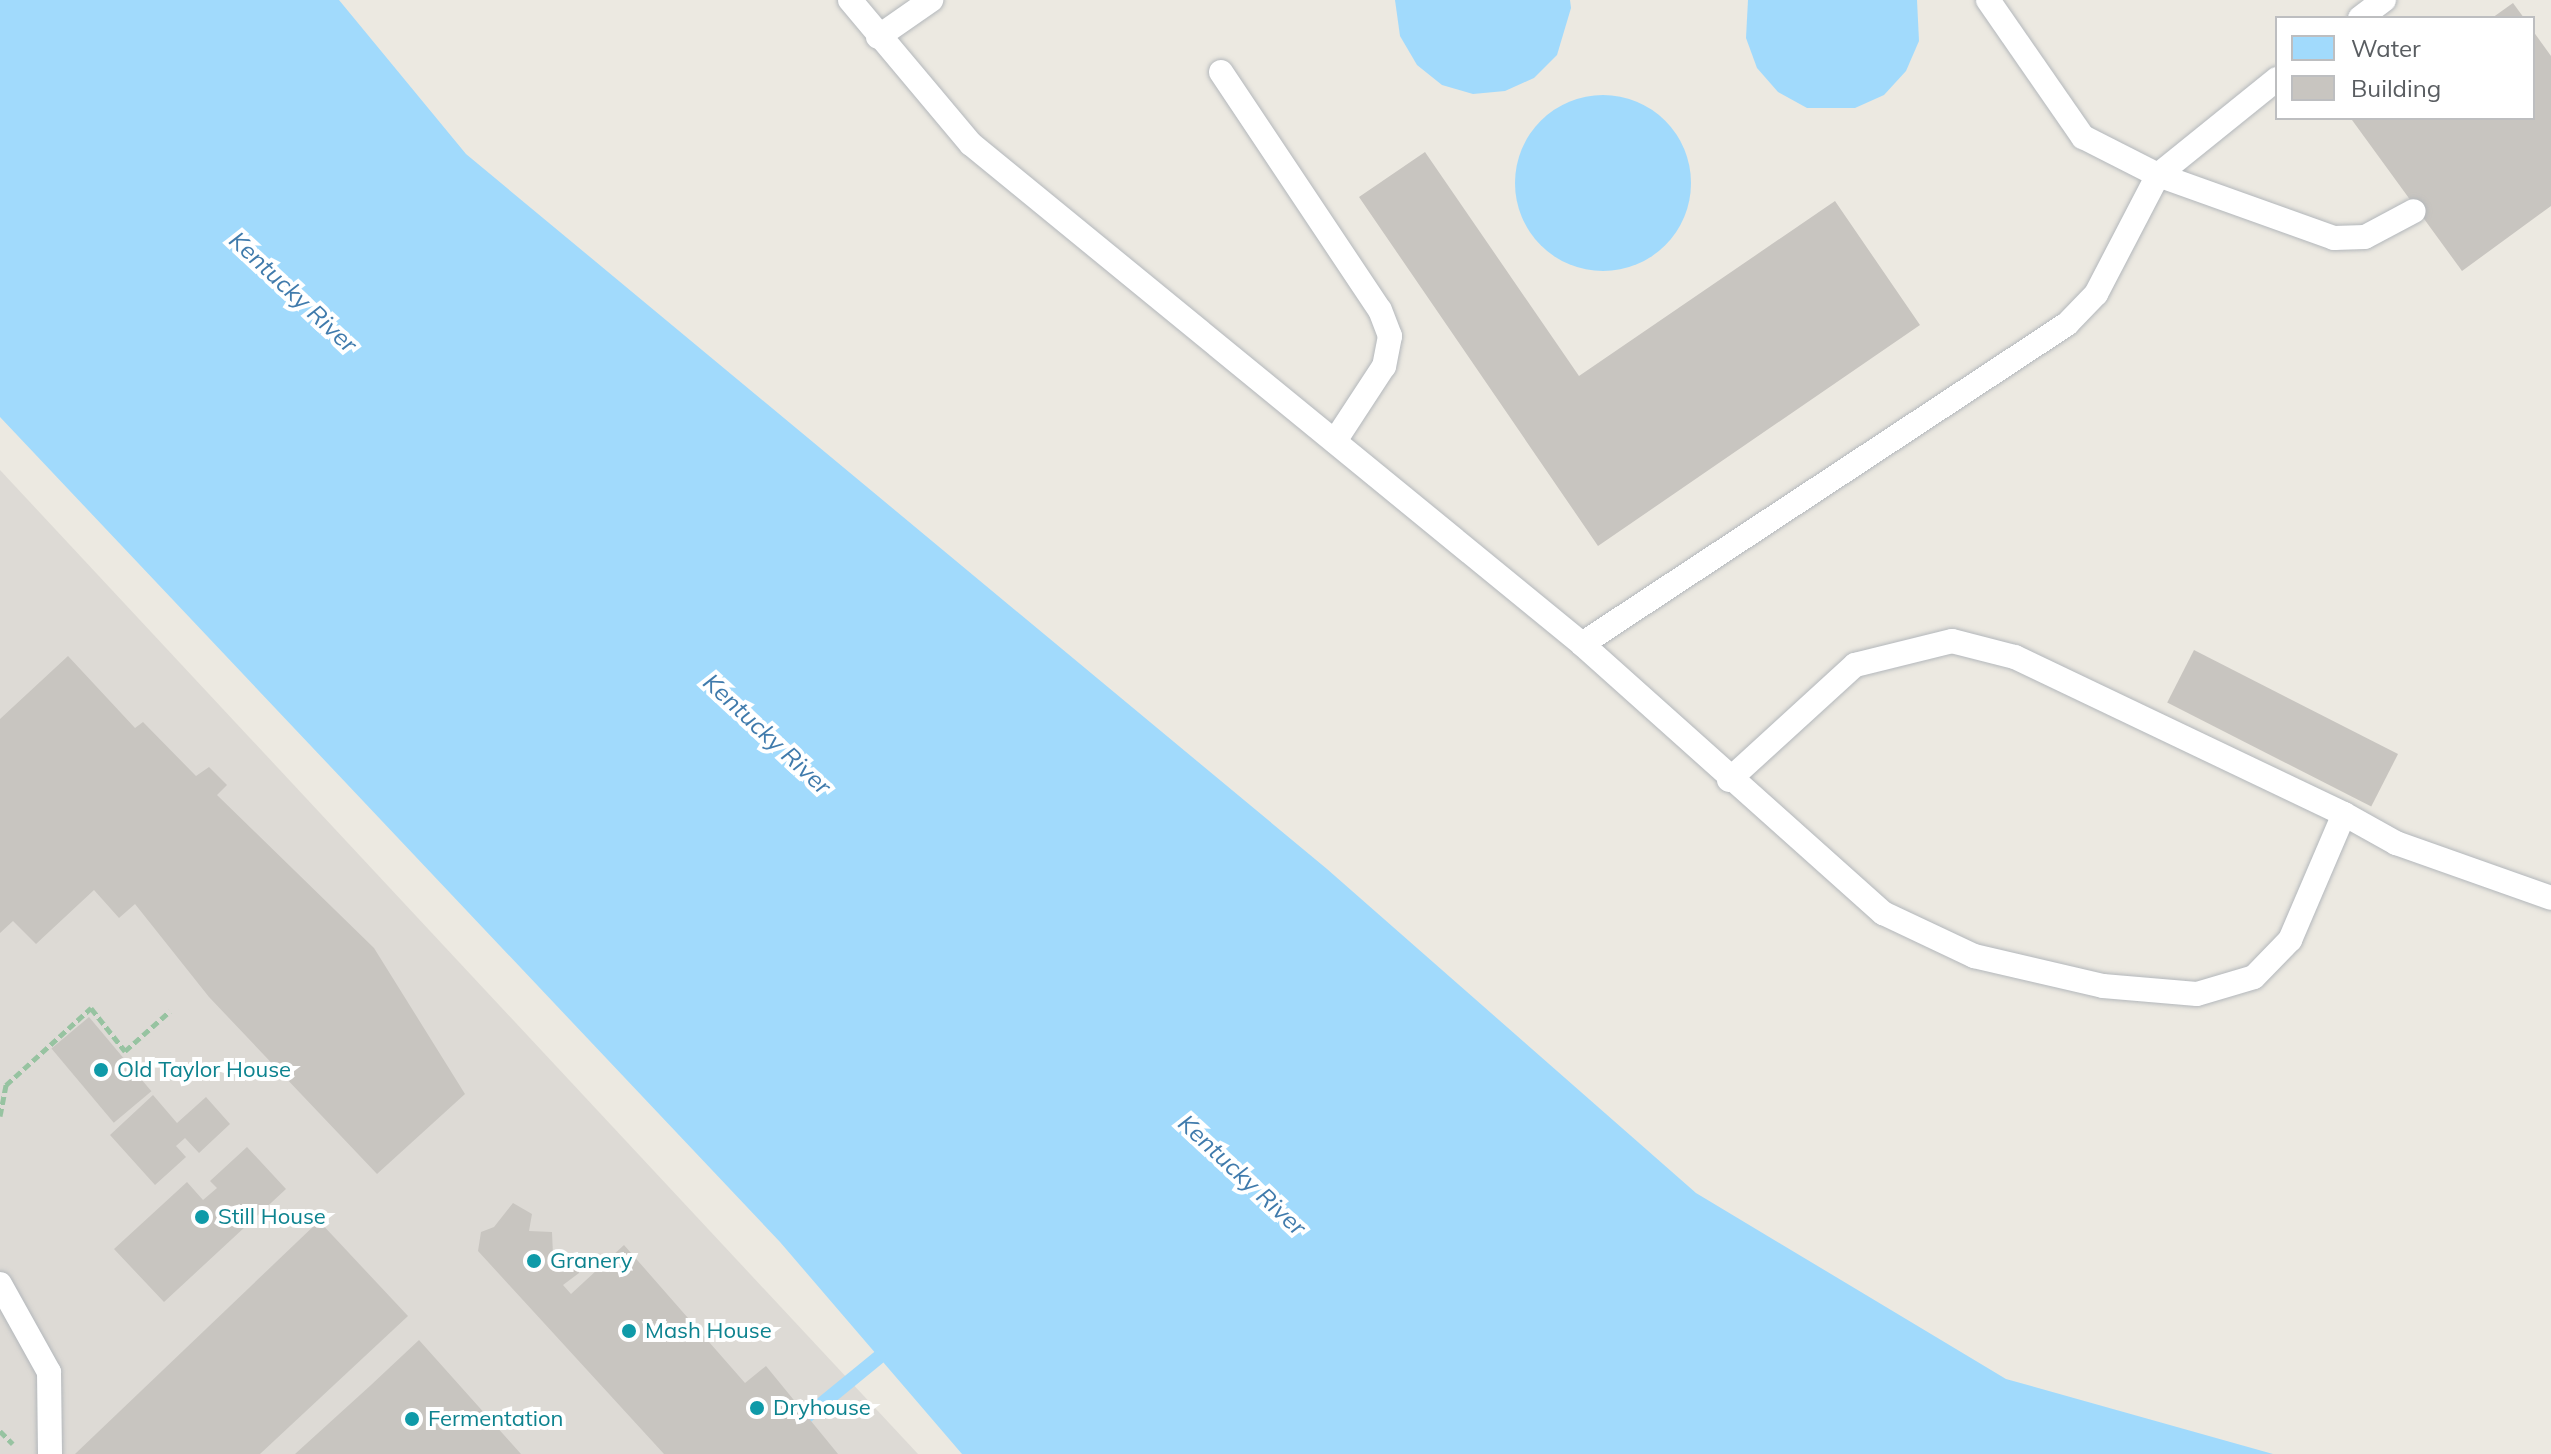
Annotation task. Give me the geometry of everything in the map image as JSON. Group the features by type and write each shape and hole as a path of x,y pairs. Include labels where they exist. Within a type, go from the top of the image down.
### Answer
{"lane":[{"path":"850,0 971,144 1582,644 1729,780 1883,913 1974,956 2103,986 2197,994 2254,977 2290,940 2344,814"},
{"path":"878,37 931,0"},
{"path":"1988,0 2083,137 2158,175 2334,238 2365,237 2414,211"},
{"path":"2363,16 2384,0"},
{"path":"1221,72 1380,310 1390,336 1384,366 1335,441"},
{"path":"1582,644 2067,324 2096,294 2158,175 2275,81"},
{"path":"1729,780 1855,665 1952,641 2015,657 2344,814 2396,843 2551,898"},
{"path":"0,1284 49,1372 50,1454"}],"path":[{"path":"0,1116 6,1085 91,1008 125,1051 170,1011"},
{"path":"0,1431 17,1449 13,1454"}],"shaded area":[{"path":"0,470 918,1454 0,1454"}],"water":[{"name":"Kentucky River","path":"0,0 339,0 466,154 1327,869 1696,1193 2006,1379 2273,1454 962,1454 780,1242 0,417"},
{"path":"1395,0 1570,0 1571,8 1557,55 1534,78 1505,91 1473,94 1442,85 1417,65 1400,36"},
{"path":"1748,0 1917,0 1919,41 1906,71 1884,95 1855,108 1807,108 1778,92 1757,68 1746,38"},
{"path":"1603,95 1637,102 1665,121 1684,149 1691,183 1684,217 1665,245 1637,264 1603,271 1569,264 1541,245 1522,217 1515,183 1522,149 1541,121 1569,102"}],"building":[{"path":"2513,3 2523,16 2495,16"},
{"path":"2535,34 2551,56 2551,206 2462,271 2352,120 2535,120"},
{"path":"1425,152 1579,376 1835,201 1920,325 1598,546 1359,197"},
{"path":"2194,650 2398,754 2371,807 2167,703"},
{"path":"68,656 135,728 143,722 196,776 209,767 227,785 217,795 374,948 465,1094 377,1174 209,997 135,904 119,918 94,890 36,944 13,921 0,933 0,719"},
{"name":"Old Taylor House","path":"89,1017 151,1091 114,1123 51,1048"},
{"path":"153,1095 177,1123 206,1097 230,1124 199,1153 185,1138 176,1146 186,1157 155,1185 110,1135"},
{"name":"Still House","path":"247,1147 286,1189 164,1302 114,1249 187,1182 203,1200 217,1188 210,1181"},
{"path":"513,1203 532,1214 529,1231 552,1232 553,1255 576,1257 579,1273 563,1285 571,1294 624,1245 745,1383 766,1366 838,1454 664,1454 478,1251 481,1232 494,1227"},
{"path":"319,1221 408,1316 260,1454 75,1454"},
{"name":"Fermentation","path":"419,1340 521,1454 295,1454 371,1385"}],"waterway":[{"path":"807,1416 879,1357"}],"place":[{"name":"Old Taylor House","path":"101,1070"},
{"name":"Still House","path":"202,1217"},
{"name":"Granery","path":"534,1261"},
{"name":"Mash House","path":"629,1331"},
{"name":"Dryhouse","path":"757,1408"},
{"name":"Fermentation","path":"412,1419"}]}
